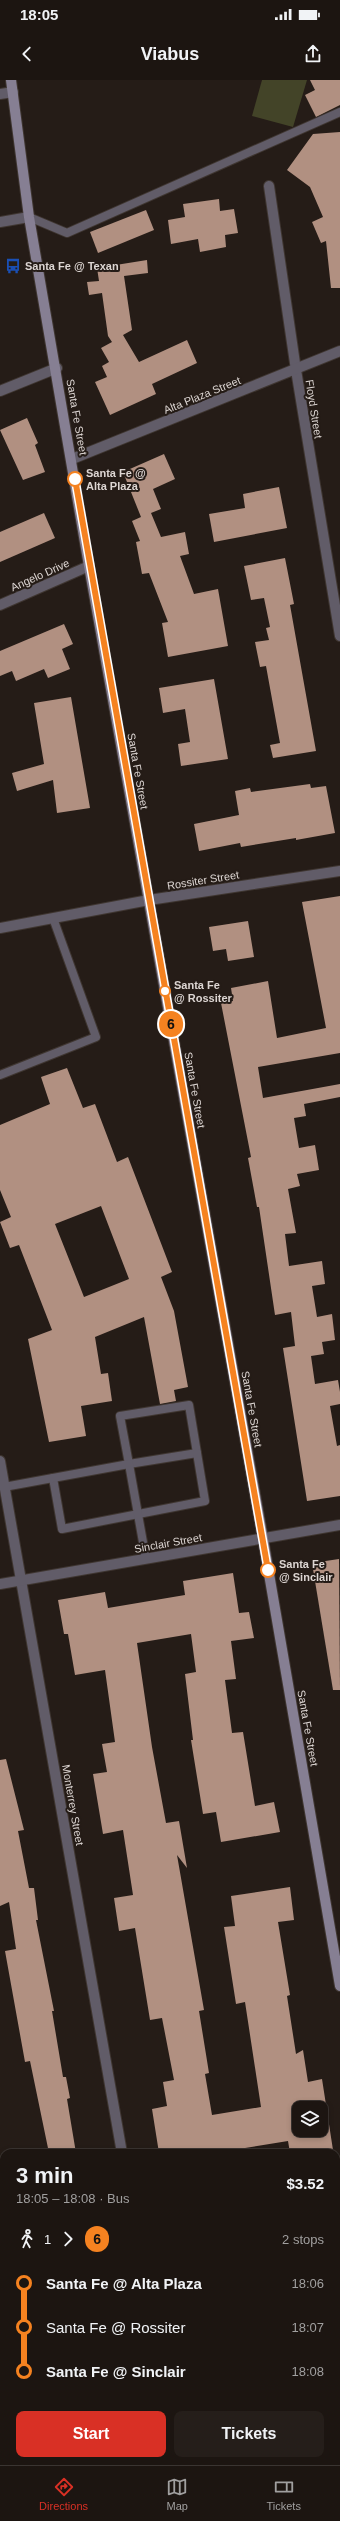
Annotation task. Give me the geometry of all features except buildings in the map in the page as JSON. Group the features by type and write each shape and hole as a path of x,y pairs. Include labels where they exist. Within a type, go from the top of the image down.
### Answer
{"main road":[{"name":"Santa Fe Street","path":"11,80 29,217 57,368 89,566 263,1539 340,1986"}],"street":[{"path":"0,94 13,92"},
{"name":"Floyd Street","path":"268,186 296,370 340,636"},
{"path":"0,222 29,217"},
{"name":"Alta Plaza Street","path":"72,459 340,351"},
{"path":"0,391 57,368"},
{"name":"Angelo Drive","path":"0,605 89,566"},
{"name":"Rossiter Street","path":"0,928 149,900 340,871"},
{"name":"Monterrey Street","path":"0,1462 121,2149"},
{"name":"Sinclair Street","path":"0,1584 340,1525"}],"lane":[{"path":"29,217 67,233 340,112"},
{"path":"0,1075 96,1037 53,918"},
{"path":"53,1478 62,1529 139,1514 205,1501 189,1405 120,1416 128,1464 139,1514 146,1559"},
{"path":"4,1487 197,1453"}],"green space":[{"path":"262,80 307,80 293,127 252,116"}],"bus line":[{"name":"6","path":"75,479 268,1570"}],"place":[{"name":"Santa Fe @ Texan","path":"13,266"},
{"name":"Santa Fe @ Alta Plaza","path":"75,479"},
{"name":"Santa Fe @ Rossiter","path":"165,991"},
{"name":"Santa Fe @ Sinclair","path":"268,1570"}]}
